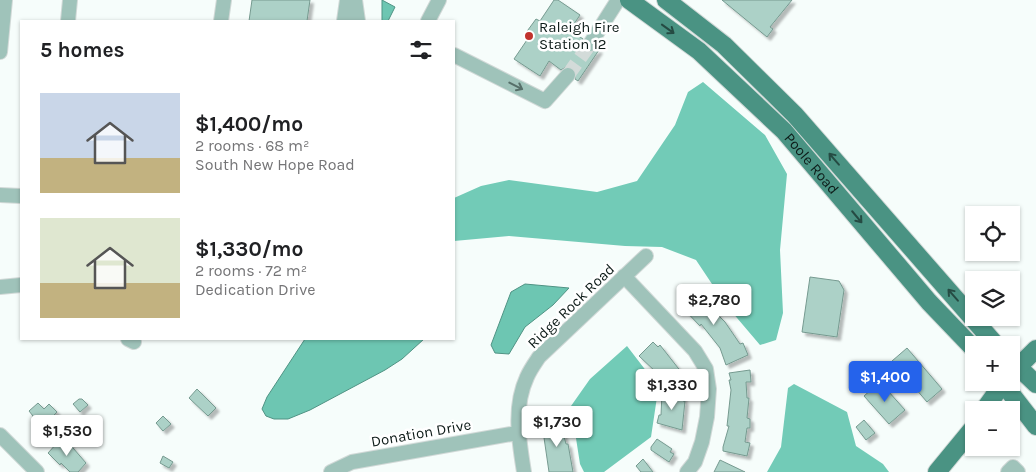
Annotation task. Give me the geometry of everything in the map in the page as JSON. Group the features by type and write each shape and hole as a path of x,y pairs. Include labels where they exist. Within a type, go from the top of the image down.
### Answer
{"main road":[{"name":"Poole Road","path":"629,0 699,51 784,131 929,302 965,340"},
{"name":"Poole Road","path":"666,0 724,45 795,115 988,336"},
{"path":"784,131 795,115"},
{"path":"1020,364 1036,349"},
{"path":"1020,380 1036,386 1020,403"},
{"path":"1020,412 1036,426"},
{"path":"937,472 965,439"}],"street":[{"path":"0,52 5,0"},
{"path":"68,20 70,0"},
{"path":"221,20 224,0"},
{"path":"344,20 347,0"},
{"path":"355,0 358,20"},
{"path":"429,20 439,0"},
{"path":"590,44 618,0"},
{"path":"455,55 545,101 568,75"},
{"path":"0,195 20,196"},
{"name":"Ridge Rock Road","path":"524,472 517,433 521,397 527,377 539,357 646,256"},
{"path":"624,276 696,351 706,369 708,389 707,417 702,442 695,462 687,472"},
{"path":"0,287 20,285"},
{"name":"Donation Drive","path":"331,472 352,462 517,433"},
{"path":"0,435 37,472"},
{"path":"1008,472 1013,467 1018,472"}],"shaded area":[{"path":"382,0 395,7 388,20 382,20"},
{"path":"703,82 765,135 787,174 780,250 783,313 776,340 760,345 726,305 696,260 662,247 625,246 509,236 455,241 455,198 481,186 509,180 597,192 637,181 675,125 688,92"},
{"path":"525,284 569,288 553,305 525,327 509,354 495,353 491,345 511,292"},
{"path":"304,340 423,340 402,359 385,370 310,410 288,419 274,419 266,416 262,409 267,397"},
{"path":"627,346 647,372 657,397 651,437 604,472 584,472 580,464 571,406 590,379"},
{"path":"794,384 847,412 856,446 883,464 889,472 767,472 781,447 788,388"}],"building":[{"path":"252,0 310,0 307,20 249,20"},
{"path":"554,0 558,0 580,15 570,30 583,39 581,44 583,48 589,53 597,49 599,50 578,81 575,79 576,72 570,67 561,70 549,61 540,76 514,59 529,37 525,34 536,19 540,21"},
{"path":"722,0 792,0 770,27 773,29 767,37"},
{"path":"810,277 839,281 844,290 837,337 802,332"},
{"path":"698,287 740,344 743,343 748,355 726,365 720,348 701,324 700,326 679,304"},
{"path":"653,342 658,347 660,345 682,373 660,387 653,376 657,373 639,356"},
{"path":"907,348 942,389 927,402 892,361"},
{"path":"750,370 751,382 746,382 747,398 749,398 747,418 750,419 750,428 747,428 745,442 750,443 747,456 723,451 723,447 729,426 727,426 731,390 729,380 731,380 729,373"},
{"path":"880,382 905,410 889,424 864,396"},
{"path":"197,389 216,408 208,416 189,398"},
{"path":"662,393 684,395 682,430 657,423 659,415 661,415"},
{"path":"82,399 88,405 80,412 73,404"},
{"path":"38,403 44,409 49,404 57,412 52,417 58,424 48,434 32,417 29,411"},
{"path":"163,416 171,424 163,431 156,423"},
{"path":"864,420 875,433 866,440 856,427"},
{"path":"560,421 566,444 568,444 573,472 549,472 542,424"},
{"path":"657,439 672,449 670,452 674,454 669,462 651,450"},
{"path":"67,441 86,463 78,472 70,472 48,453 57,443 61,447"},
{"path":"163,456 173,462 169,468 160,463"},
{"path":"643,459 653,472 641,472 636,466"},
{"path":"720,460 745,472 714,472"}],"tunnel":[{"path":"568,75 590,44"}],"place":[{"name":"Raleigh Fire Station 12","path":"529,36"}]}
